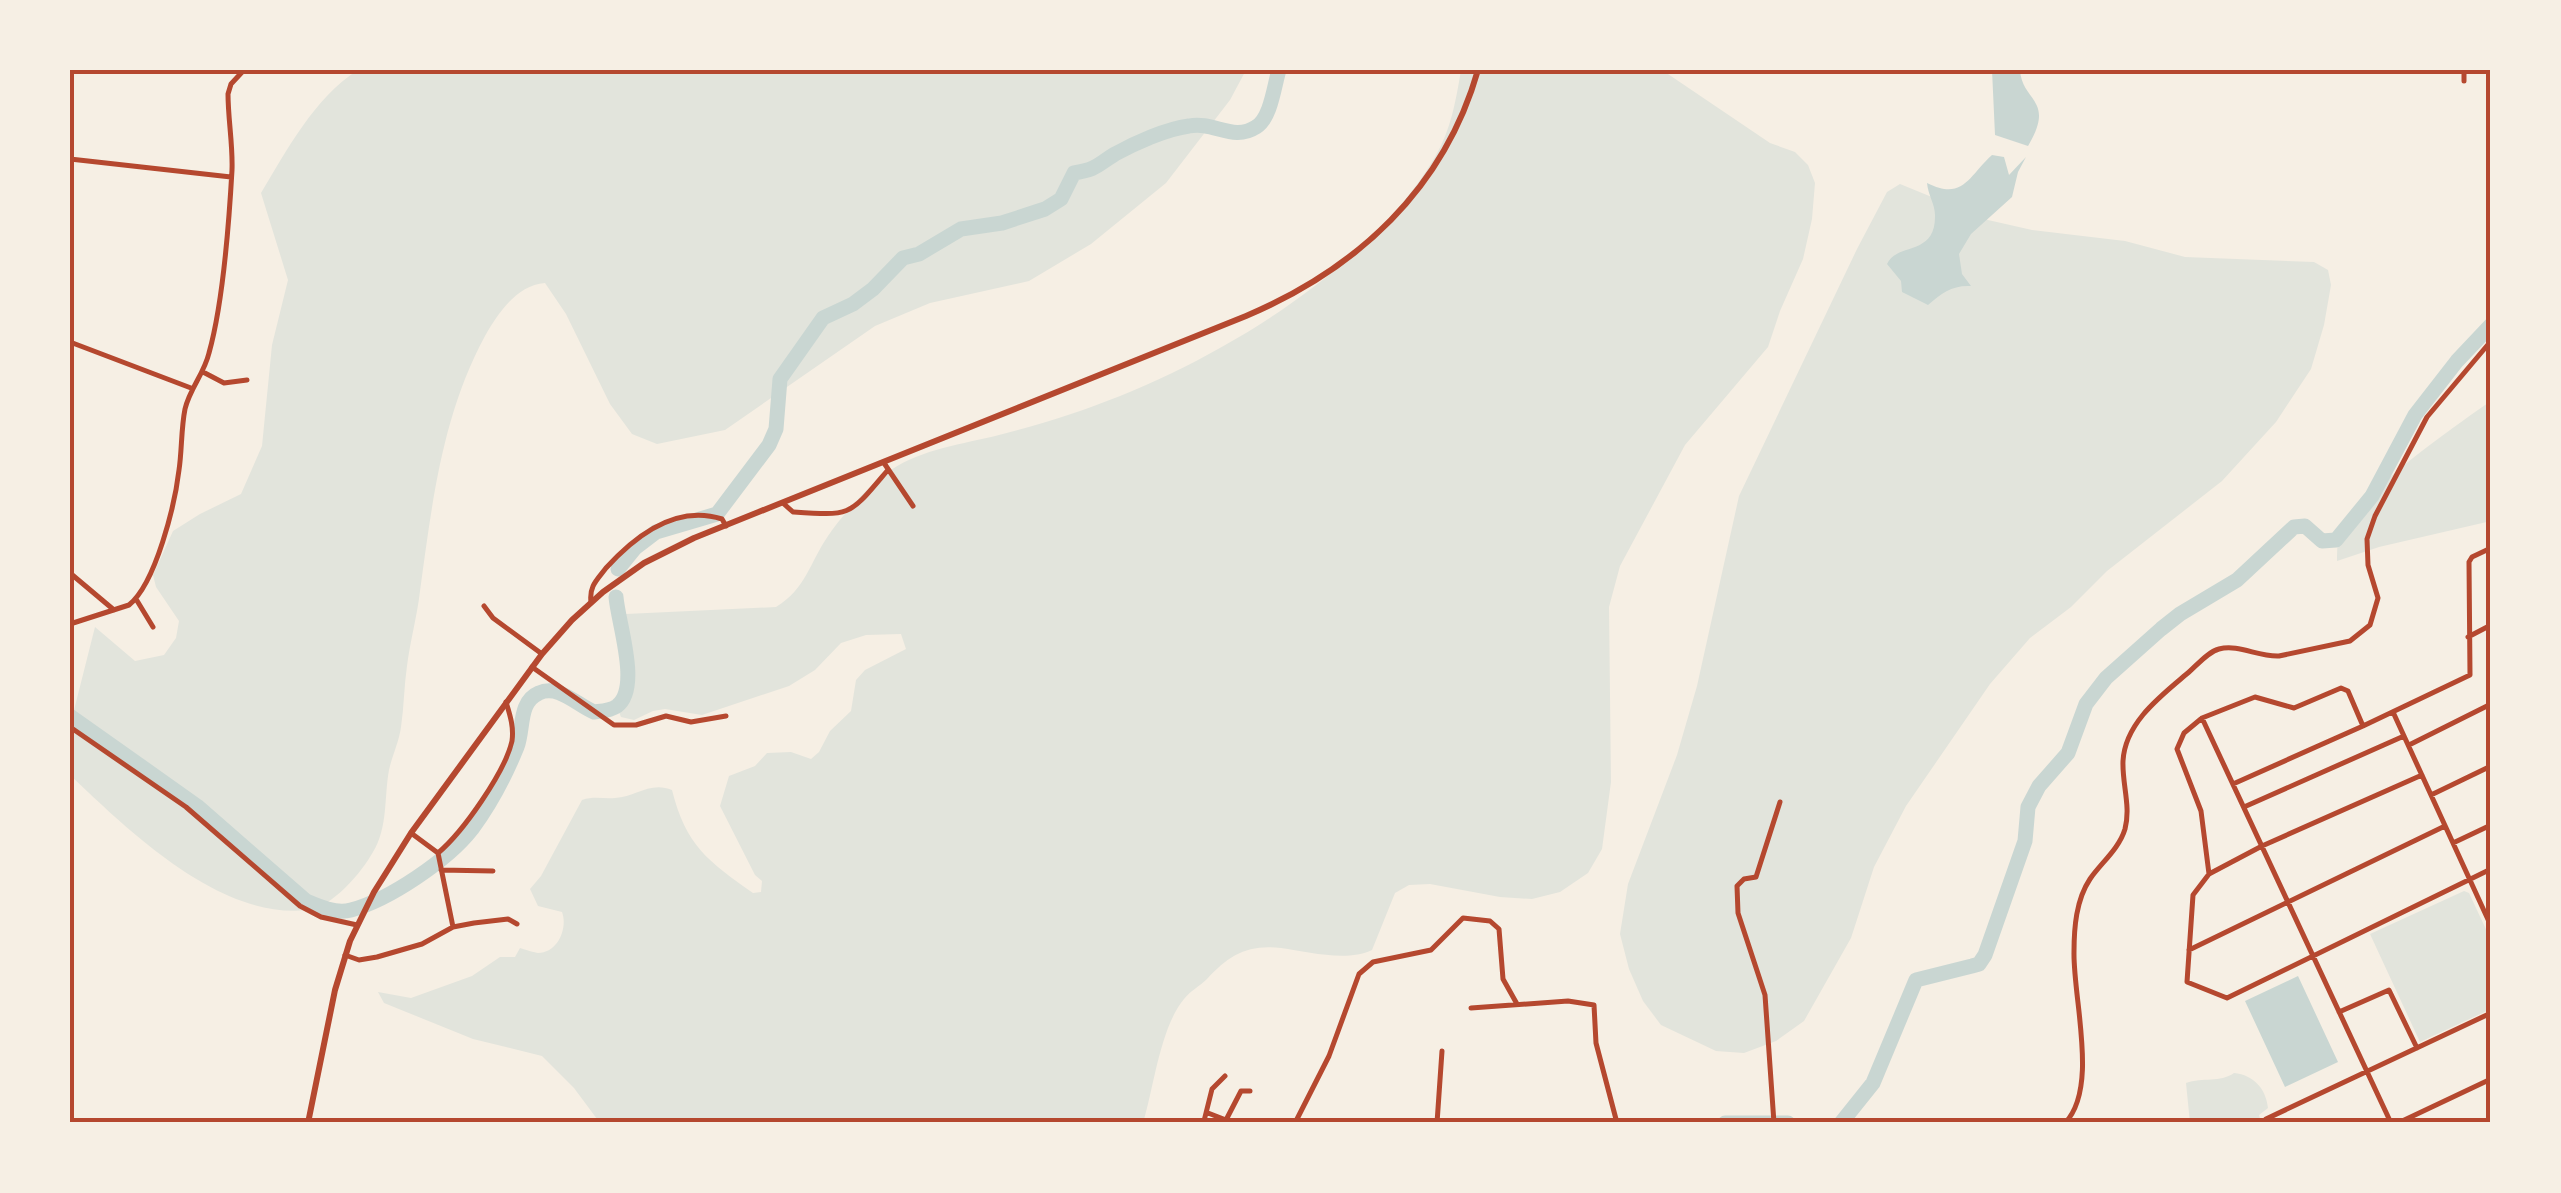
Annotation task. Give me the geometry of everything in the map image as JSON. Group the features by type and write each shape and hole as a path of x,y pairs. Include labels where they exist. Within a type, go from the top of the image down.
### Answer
{"main road":[{"path":"308,1123 345,956 362,914 411,833 506,702 542,654 591,602 666,551 885,467 1276,303 1336,268 1390,222 1417,190 1456,127 1478,70"}],"street":[{"path":"70,624 136,599 156,557 178,474 190,388 203,372 218,310 231,177 228,94 231,84 244,70"},
{"path":"2464,70 2464,81"},
{"path":"70,159 231,177"},
{"path":"70,342 190,388"},
{"path":"2065,1123 2078,1104 2082,1080 2074,993 2077,913 2091,878 2124,833 2127,815 2123,762 2128,740 2154,700 2212,651 2233,648 2279,656 2350,641 2370,624 2378,598 2368,565 2366,539 2375,516 2427,417 2491,342"},
{"path":"203,372 224,383 247,380"},
{"path":"784,504 792,512 838,515 852,511 885,467 913,506"},
{"path":"591,602 590,592 596,579 644,531 707,514 726,526"},
{"path":"2233,784 2470,675 2469,562 2491,548"},
{"path":"70,573 114,610"},
{"path":"136,599 154,628"},
{"path":"484,606 492,618 542,654"},
{"path":"2468,636 2491,626"},
{"path":"532,667 614,725 626,726 658,717 672,716 691,722 726,716"},
{"path":"2209,874 2201,811 2177,749 2184,733 2202,718 2254,697 2294,708 2340,688 2348,690 2362,726"},
{"path":"452,927 439,860 465,827 510,748 512,720 506,702"},
{"path":"2408,745 2491,704"},
{"path":"2393,712 2491,926"},
{"path":"2202,718 2394,1123 2491,1079"},
{"path":"70,727 186,807 300,906 357,925"},
{"path":"2244,807 2404,736"},
{"path":"2431,795 2491,766"},
{"path":"2422,775 2262,846 2209,874 2192,895 2186,982 2227,998 2491,869"},
{"path":"1774,1121 1765,995 1738,914 1736,896 1737,886 1756,877 1780,802"},
{"path":"2453,843 2491,825"},
{"path":"2189,950 2445,826"},
{"path":"411,833 439,860 493,871"},
{"path":"1295,1123 1329,1056 1359,974 1373,962 1423,954 1464,918 1490,921 1499,929 1503,979 1516,1004"},
{"path":"345,956 359,960 377,957 422,944 452,927 508,919 517,924"},
{"path":"2339,1012 2388,990 2417,1048"},
{"path":"1471,1008 1568,1001 1594,1004 1596,1043 1617,1123"},
{"path":"2268,1123 2266,1119 2491,1013"},
{"path":"1437,1123 1442,1051"},
{"path":"1208,1123 1204,1121 1212,1089 1225,1076"},
{"path":"1208,1114 1226,1120 1241,1091 1250,1091"}],"shaded area":[{"path":"358,70 1246,70 1230,100 1166,183 1091,244 1029,281 930,303 875,326 725,430 657,444 632,434 610,404 566,314 545,283 517,295 485,336 470,366 449,428 429,526 401,727 389,770 378,843 354,879 327,903 307,910 274,909 241,901 209,886 119,821 70,775 70,726 95,627 135,661 164,655 176,638 179,621 156,587 153,575 173,531 241,494 262,446 272,345 288,280 261,193 315,110"},
{"path":"1461,70 1662,70 1770,143 1795,152 1808,165 1815,183 1803,259 1768,347 1685,445 1620,566 1609,607 1611,782 1602,849 1588,873 1560,892 1532,899 1430,884 1409,885 1395,893 1372,950 1339,956 1269,947 1231,958 1189,993 1176,1011 1163,1041 1143,1123 600,1123 574,1088 542,1056 473,1039 384,1003 378,992 411,998 472,976 500,957 515,957 520,948 538,953 556,944 562,932 562,912 538,906 530,889 582,800 623,797 657,787 672,790 684,825 701,850 753,893 761,892 762,881 755,875 720,806 729,776 755,766 767,753 791,752 811,759 830,731 851,711 856,680 865,670 906,649 901,634 866,635 841,643 815,670 789,686 702,715 665,709 634,720 621,717 619,712 628,700 635,677 626,614 776,607 801,583 849,509 891,470 943,448 1053,420 1121,396 1173,373 1275,314 1323,280 1404,201 1445,136"},
{"path":"1992,70 2020,70 2039,119 2028,146 1995,135"},
{"path":"1992,155 2004,157 2009,175 2026,157 2012,197 1971,234 1959,254 1962,274 1971,286 1948,291 1928,305 1902,292 1901,281 1887,264 1892,257 1923,243 1934,228 1934,207 1927,183 1957,188"},
{"path":"1900,184 1988,220 2032,230 2125,241 2185,257 2314,262 2328,270 2331,285 2324,325 2311,369 2276,422 2222,481 2107,571 2071,607 2030,638 1990,684 1906,806 1874,867 1851,938 1804,1021 1776,1041 1744,1053 1716,1051 1661,1025 1643,1001 1620,934 1628,884 1677,755 1697,686 1739,496 1857,249 1887,192"},
{"path":"2491,401 2491,521 2337,561 2339,537 2363,503 2406,464"},
{"path":"2464,891 2469,893 2491,940 2491,1009 2420,1042 2370,934"},
{"path":"2298,976 2338,1062 2285,1087 2245,1001"},
{"path":"2234,1073 2253,1080 2262,1089 2268,1108 2259,1115 2261,1123 2190,1123 2186,1083"}],"waterway":[{"path":"618,569 635,548 656,532 717,514 769,445 776,429 780,379 823,318 853,304 903,258 919,254 961,229 1002,223 1045,209 1061,199 1074,173 1093,168 1141,141 1189,126 1231,132 1256,127 1269,109 1279,70"},
{"path":"1841,1123 1873,1083 1916,980 1979,964 1985,955 2025,841 2028,807 2039,786 2068,753 2086,704 2106,678 2180,614 2237,580 2294,527 2305,526 2322,541 2336,540 2372,496 2415,415 2491,325"},
{"path":"70,716 197,806 306,901 322,908 351,910 417,877 472,829 513,757 525,709 532,697 553,691 594,712 617,706 624,697 628,670 616,597"},
{"path":"1725,1123 1788,1123"}]}
